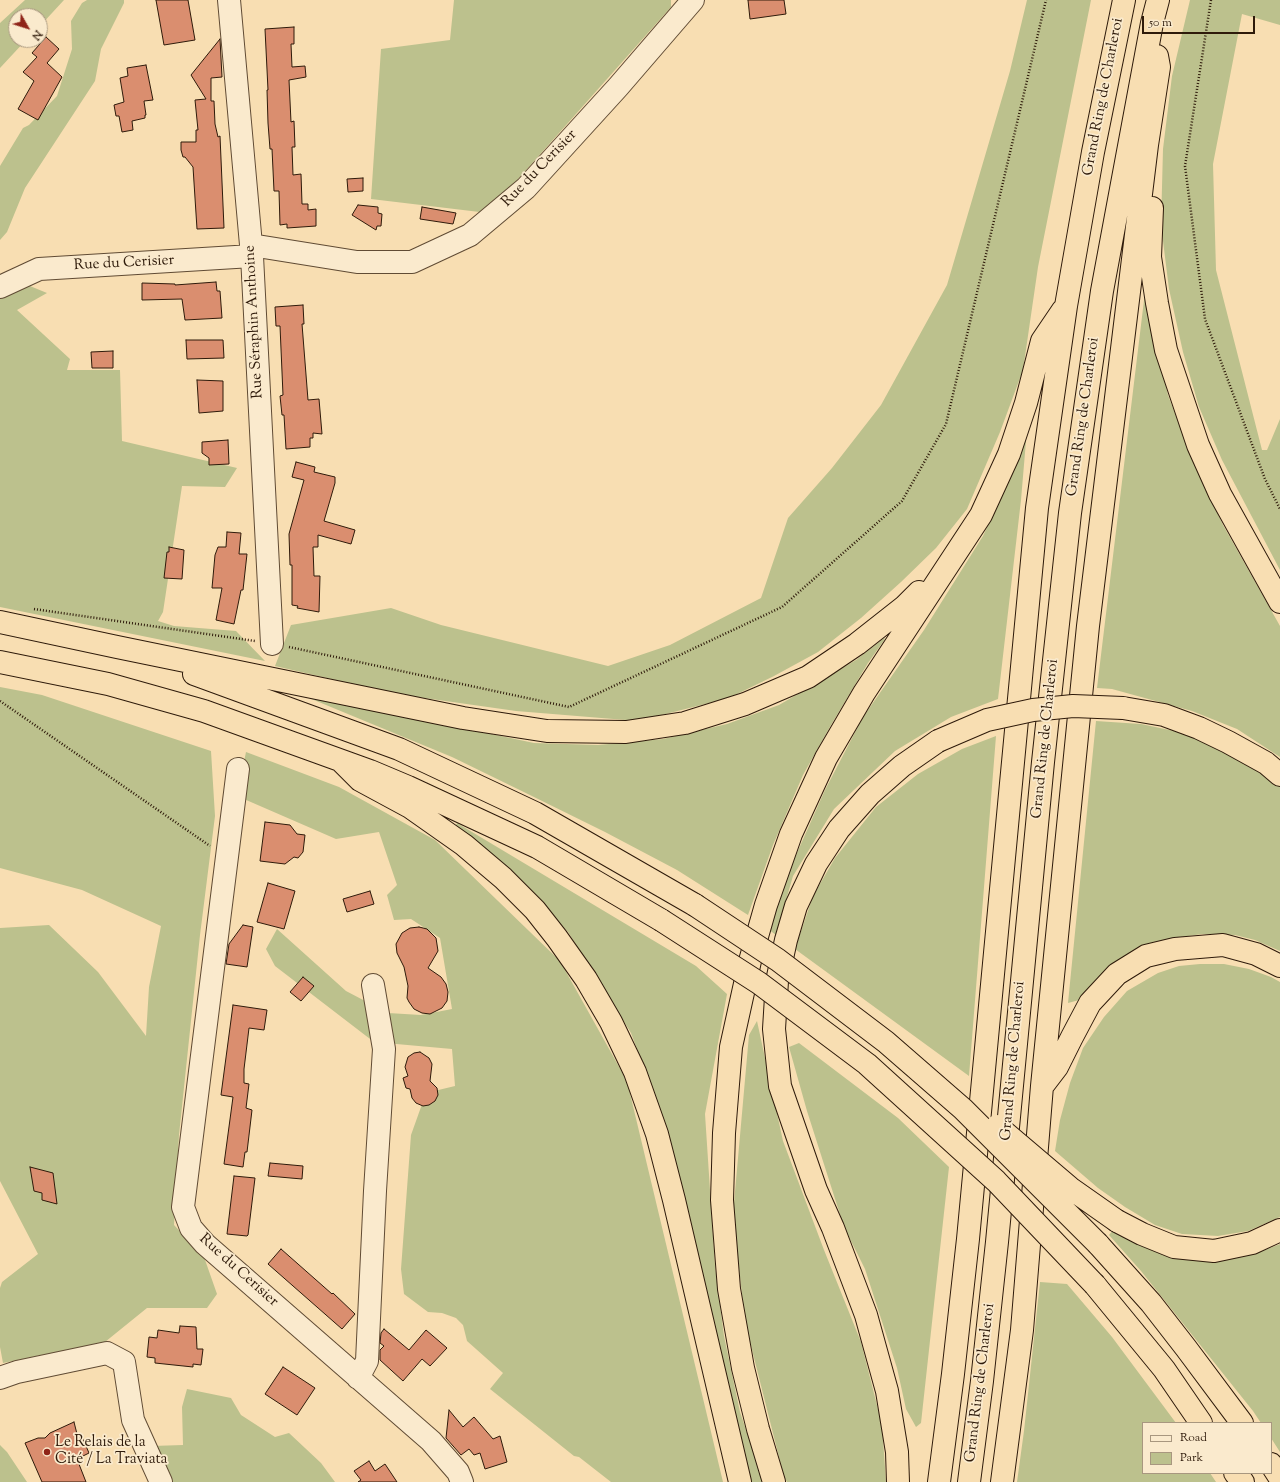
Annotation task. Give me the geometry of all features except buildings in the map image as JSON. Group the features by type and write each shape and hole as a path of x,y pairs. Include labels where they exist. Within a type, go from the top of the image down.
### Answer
{"highway":[{"name":"Grand Ring de Charleroi","path":"939,1482 969,1231 1037,508 1066,306 1093,152 1124,0"},
{"name":"Grand Ring de Charleroi","path":"969,1482 982,1381 997,1242 1042,770 1070,514 1102,291 1152,23 1158,0"},
{"path":"1002,1482 1022,1330 1042,1086 1088,626 1147,145 1159,67 1152,23"},
{"path":"1147,145 1152,184 1150,257 1166,350 1198,445 1220,494 1280,602"},
{"path":"774,1482 758,1430 743,1368 729,1288 722,1200 724,1133 731,1047 750,960 766,905 791,834 826,758 864,693 981,515 1009,454 1026,402 1042,341 1066,306"},
{"path":"0,622 463,718 547,731 626,732 685,723 745,704 808,677 857,644 904,607 954,557"},
{"path":"117,647 400,749 536,813 695,905 778,960 886,1042 963,1109 1098,1244 1150,1303 1241,1422"},
{"path":"0,662 108,684 204,711 370,771 408,787 537,848 662,920 759,983 867,1064 996,1181 1095,1285 1164,1369 1200,1422"},
{"path":"898,1482 897,1452 887,1391 866,1315 833,1228 816,1190 780,1086 774,1029 777,981 786,940 796,906 816,864 840,829 870,794 902,766 938,741 986,720 1033,710 1072,706 1123,708 1164,715 1199,728 1228,742 1266,763 1280,775"},
{"path":"341,761 360,780 410,807 464,845 503,878 535,910 557,938 586,979 611,1022 635,1072 657,1134 674,1200 740,1482"},
{"path":"1042,1086 1057,1067 1090,1003 1117,974 1146,956 1174,949 1223,945 1256,954 1280,966"},
{"path":"963,1109 986,1116 1070,1188 1117,1221 1174,1248 1214,1251 1252,1243 1280,1230"},
{"path":"1272,1466 1280,1478"}],"street":[{"name":"Rue Séraphin Anthoine","path":"229,0 252,250 272,644"},
{"name":"Rue du Cerisier","path":"0,287 39,269 252,250 356,262 412,262 470,235 526,188 618,87 693,0"},
{"path":"227,858 238,769"},
{"name":"Rue du Cerisier","path":"227,858 183,1207 191,1228 205,1244 431,1441 458,1472 462,1482"},
{"path":"358,1378 366,1361 384,1049 373,985"},
{"path":"0,1378 24,1370 107,1353 124,1362 133,1420 161,1482"}],"path":[{"path":"31,609 272,644 569,707 782,607 902,501 946,424 1046,0"},
{"path":"1211,0 1185,166 1205,319 1265,479 1280,509"},
{"path":"0,701 227,858"}],"green space":[{"path":"25,0 64,0 48,17 48,8 16,8"},
{"path":"87,0 124,0 124,3 101,49 95,81 25,188 7,232 0,240 0,166 23,128 29,125 57,96 72,49 71,21 82,3"},
{"path":"454,0 671,0 671,7 488,213 371,199 381,49 450,40"},
{"path":"1027,0 1091,0 1038,267 1023,370 1000,432 967,509 936,548 861,618 818,652 729,698 638,721 516,711 396,694 275,666 291,625 391,608 441,625 608,666 670,645 761,598 788,518 832,468 881,405 947,285 1010,71"},
{"path":"1190,0 1280,0 1280,25 1242,14 1213,164 1216,270 1262,450 1267,450 1280,419 1280,570 1222,460 1199,407 1183,352 1169,289 1161,225 1163,149 1172,76"},
{"path":"8,16 8,48 19,48 0,68 0,23"},
{"path":"25,284 47,293 17,310 70,359 67,370 120,370 122,441 237,468 225,487 182,486 163,612 158,621 174,626 236,631 265,661 0,607 0,293"},
{"path":"1145,292 1168,395 1193,461 1223,525 1280,626 1280,757 1237,729 1192,711 1112,689 1097,688"},
{"path":"1024,440 1026,441 1021,500 998,699 951,717 895,751 834,809 793,876 776,935 768,929 792,864 825,790 863,717 924,630 983,536 1007,485"},
{"path":"884,638 885,639 868,663 803,775 773,845 748,915 677,870 532,796 452,757 297,693 534,743 598,745 663,739 727,724 779,705 856,660"},
{"path":"0,687 42,695 211,751 215,816 200,935 179,1135 174,1225 204,1257 217,1294 207,1308 147,1308 105,1342 3,1363 0,1347 0,1288 2,1282 38,1254 0,1181 0,928 49,925 98,972 146,1036 149,987 161,926 82,890 0,868"},
{"path":"1096,721 1141,724 1179,732 1216,746 1236,757 1280,786 1280,951 1255,940 1235,935 1202,934 1168,939 1143,949 1083,999 1068,1003"},
{"path":"996,736 969,1076 795,949 813,896 835,858 876,807 918,774 962,749"},
{"path":"246,752 339,787 435,840 560,961 627,1081 723,1482 611,1482 579,1457 574,1456 490,1389 503,1373 467,1341 463,1325 456,1318 442,1313 428,1312 404,1294 401,1269 411,1135 426,1093 455,1086 452,1049 374,1042 275,966 266,949 277,929 346,991 388,1013 421,1015 452,1009 440,938 411,919 394,920 387,895 397,885 379,832 336,839 237,796"},
{"path":"457,823 696,966 727,994 705,1114 715,1266 724,1336 740,1412 764,1482 748,1482 662,1116 631,1033 568,932 495,859 454,828"},
{"path":"1224,964 1249,969 1280,982 1280,1217 1248,1231 1218,1236 1182,1234 1155,1225 1125,1207 1098,1188 1055,1151 1060,1120 1070,1083 1083,1048 1104,1017 1127,991 1158,973 1179,966"},
{"path":"757,1021 783,1141 824,1250 861,1342 882,1425 886,1482 787,1482 784,1477 745,1322 733,1214 749,1035"},
{"path":"799,1043 898,1118 949,1167 921,1423 916,1427 906,1409 897,1368 865,1269 844,1227 807,1111 789,1047"},
{"path":"1114,1229 1211,1260 1236,1258 1257,1253 1280,1244 1280,1452 1272,1440 1272,1422 1260,1422 1141,1271 1109,1235"},
{"path":"1040,1282 1067,1284 1112,1337 1175,1422 1142,1422 1142,1474 1211,1474 1216,1482 1017,1482"},
{"path":"187,1389 231,1398 241,1415 275,1437 289,1433 321,1463 335,1482 171,1482 152,1446 183,1445 182,1407"},
{"path":"0,1445 7,1452 27,1482 0,1482"}],"place":[{"name":"Le Relais de la Cité / La Traviata","path":"47,1452"}]}
